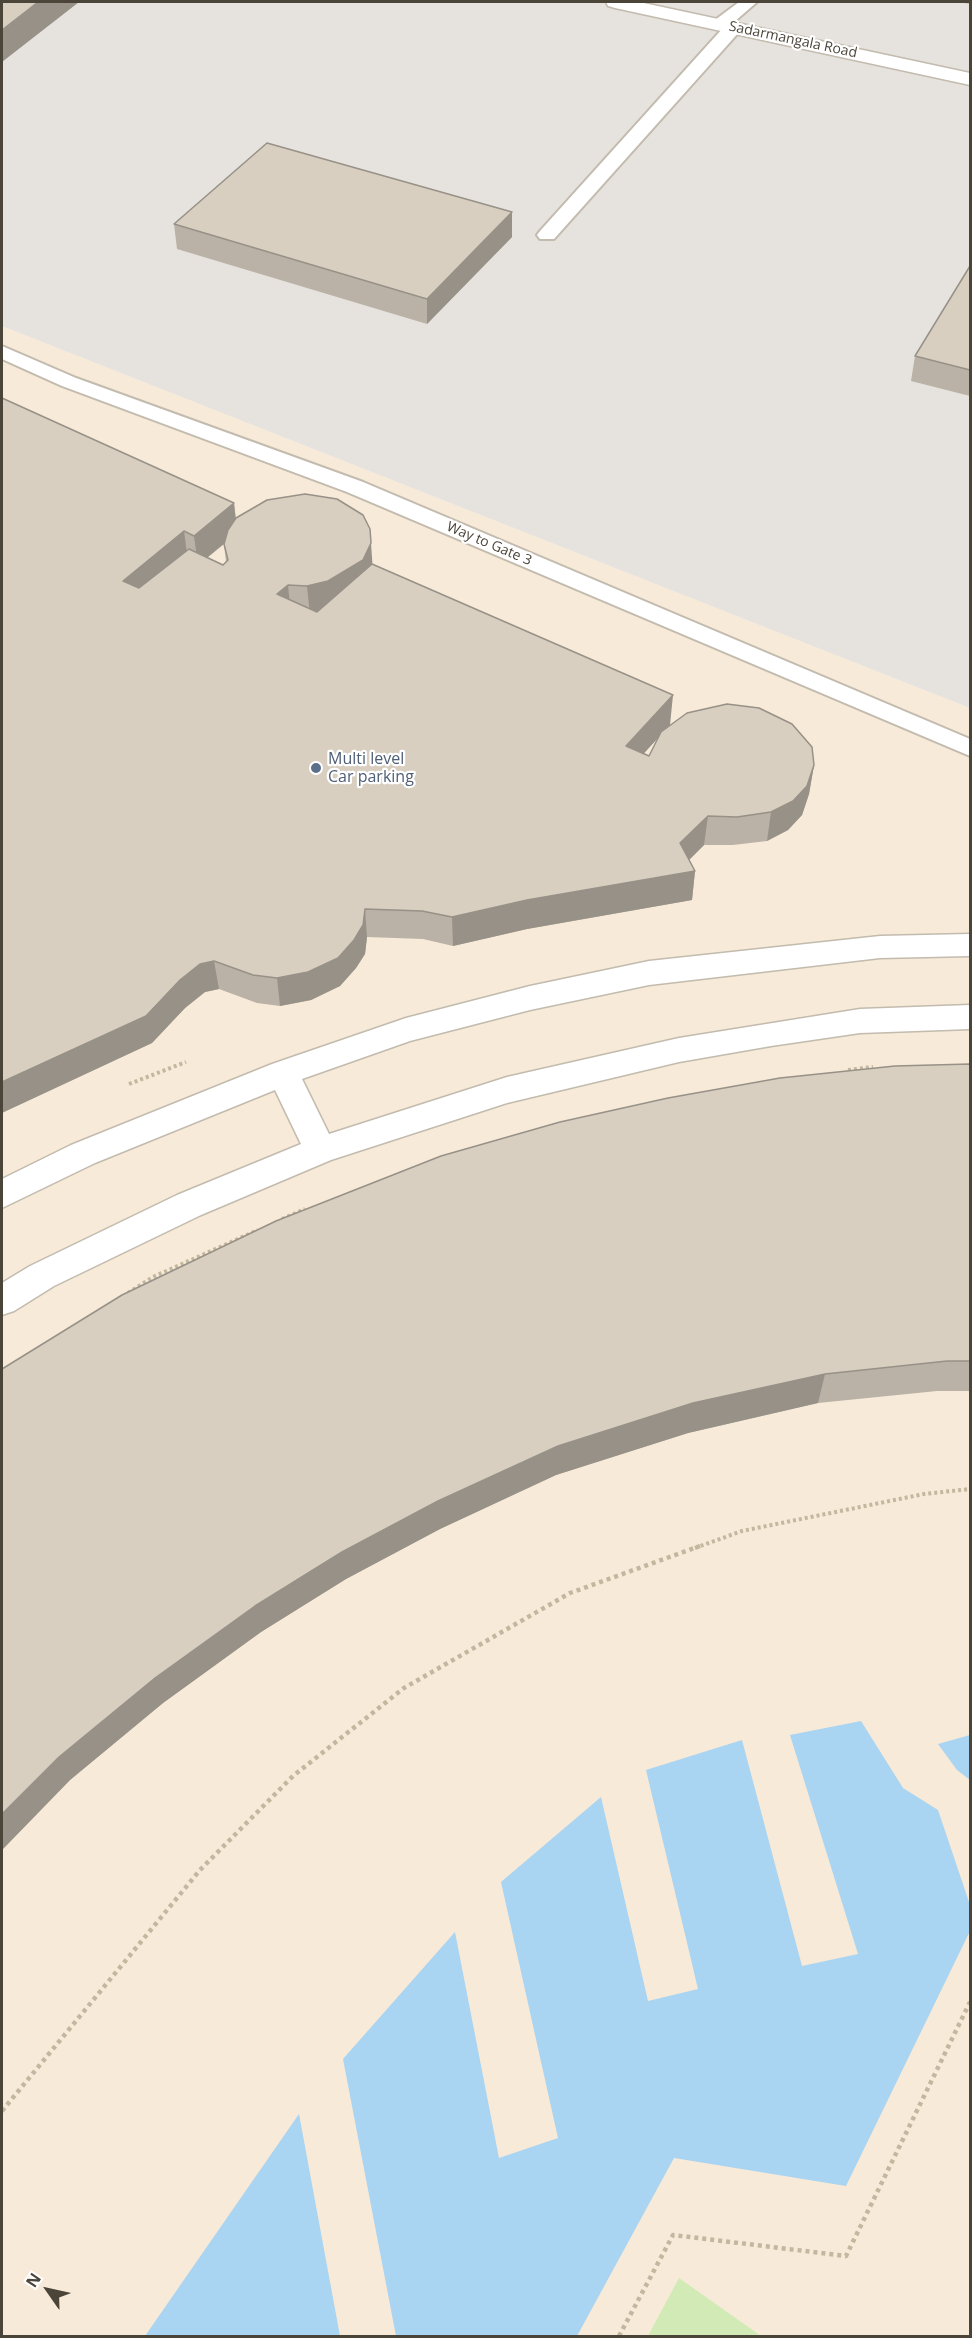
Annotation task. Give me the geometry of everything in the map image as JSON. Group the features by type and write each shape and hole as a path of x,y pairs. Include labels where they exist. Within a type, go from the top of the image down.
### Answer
{"street":[{"name":"Sadarmangala Road","path":"615,2 970,79"},
{"path":"2,1194 82,1154 283,1073 406,1030 530,998 649,973 880,947 970,945"},
{"path":"2,1301 42,1276 189,1205 320,1150 507,1090 679,1050 860,1021 970,1017"},
{"path":"283,1073 320,1150"}],"lane":[{"path":"548,235 749,2"},
{"name":"Way to Gate 3","path":"2,352 69,382 355,487 970,748"}],"path":[{"path":"845,1070 879,1066"},
{"path":"280,1220 312,1205"},
{"path":"123,1296 153,1277 259,1229"},
{"path":"2,2111 200,1870 293,1776 404,1688 570,1593 742,1531 924,1494 970,1489"},
{"path":"619,2337 673,2235 846,2256 970,2002"}],"shaded area":[{"path":"2,2 970,2 970,708 2,326"},
{"path":"2,326 970,708 970,2336 2,2336"}],"green space":[{"path":"679,2278 761,2336 648,2336"}],"water":[{"path":"861,1721 903,1788 938,1810 970,1905 970,1931 846,2186 674,2158 577,2336 396,2336 343,2059 455,1932 499,2158 558,2138 501,1882 601,1797 648,2001 698,1989 646,1770 742,1740 802,1966 858,1954 790,1735"},
{"path":"970,1735 970,1780 957,1770 938,1744"},
{"path":"299,2114 340,2336 145,2336"}],"building":[{"path":"2,2 38,2 2,30"},
{"path":"267,143 512,212 427,299 174,224"},
{"path":"970,266 970,370 915,356"},
{"name":"Multi level Car parking","path":"2,398 234,503 194,536 184,531 123,581 139,588 189,549 223,565 228,560 224,544 228,530 236,518 267,500 305,494 337,499 363,515 370,529 371,543 363,560 328,581 307,586 288,585 277,594 317,612 372,564 673,695 626,746 649,756 661,732 687,713 727,704 759,708 792,724 812,747 814,765 807,786 793,801 771,812 737,817 708,816 680,843 695,871 527,900 452,917 422,911 365,909 363,925 354,940 338,958 308,972 277,978 253,975 214,961 200,964 180,980 146,1016 2,1082"},
{"path":"970,1064 970,1361 947,1361 825,1374 693,1403 558,1446 438,1501 342,1552 255,1606 155,1678 59,1757 2,1814 2,1369 122,1295 276,1221 441,1156 560,1122 668,1098 780,1078 895,1066"}],"place":[{"name":"Multi level Car parking","path":"316,768"}]}
